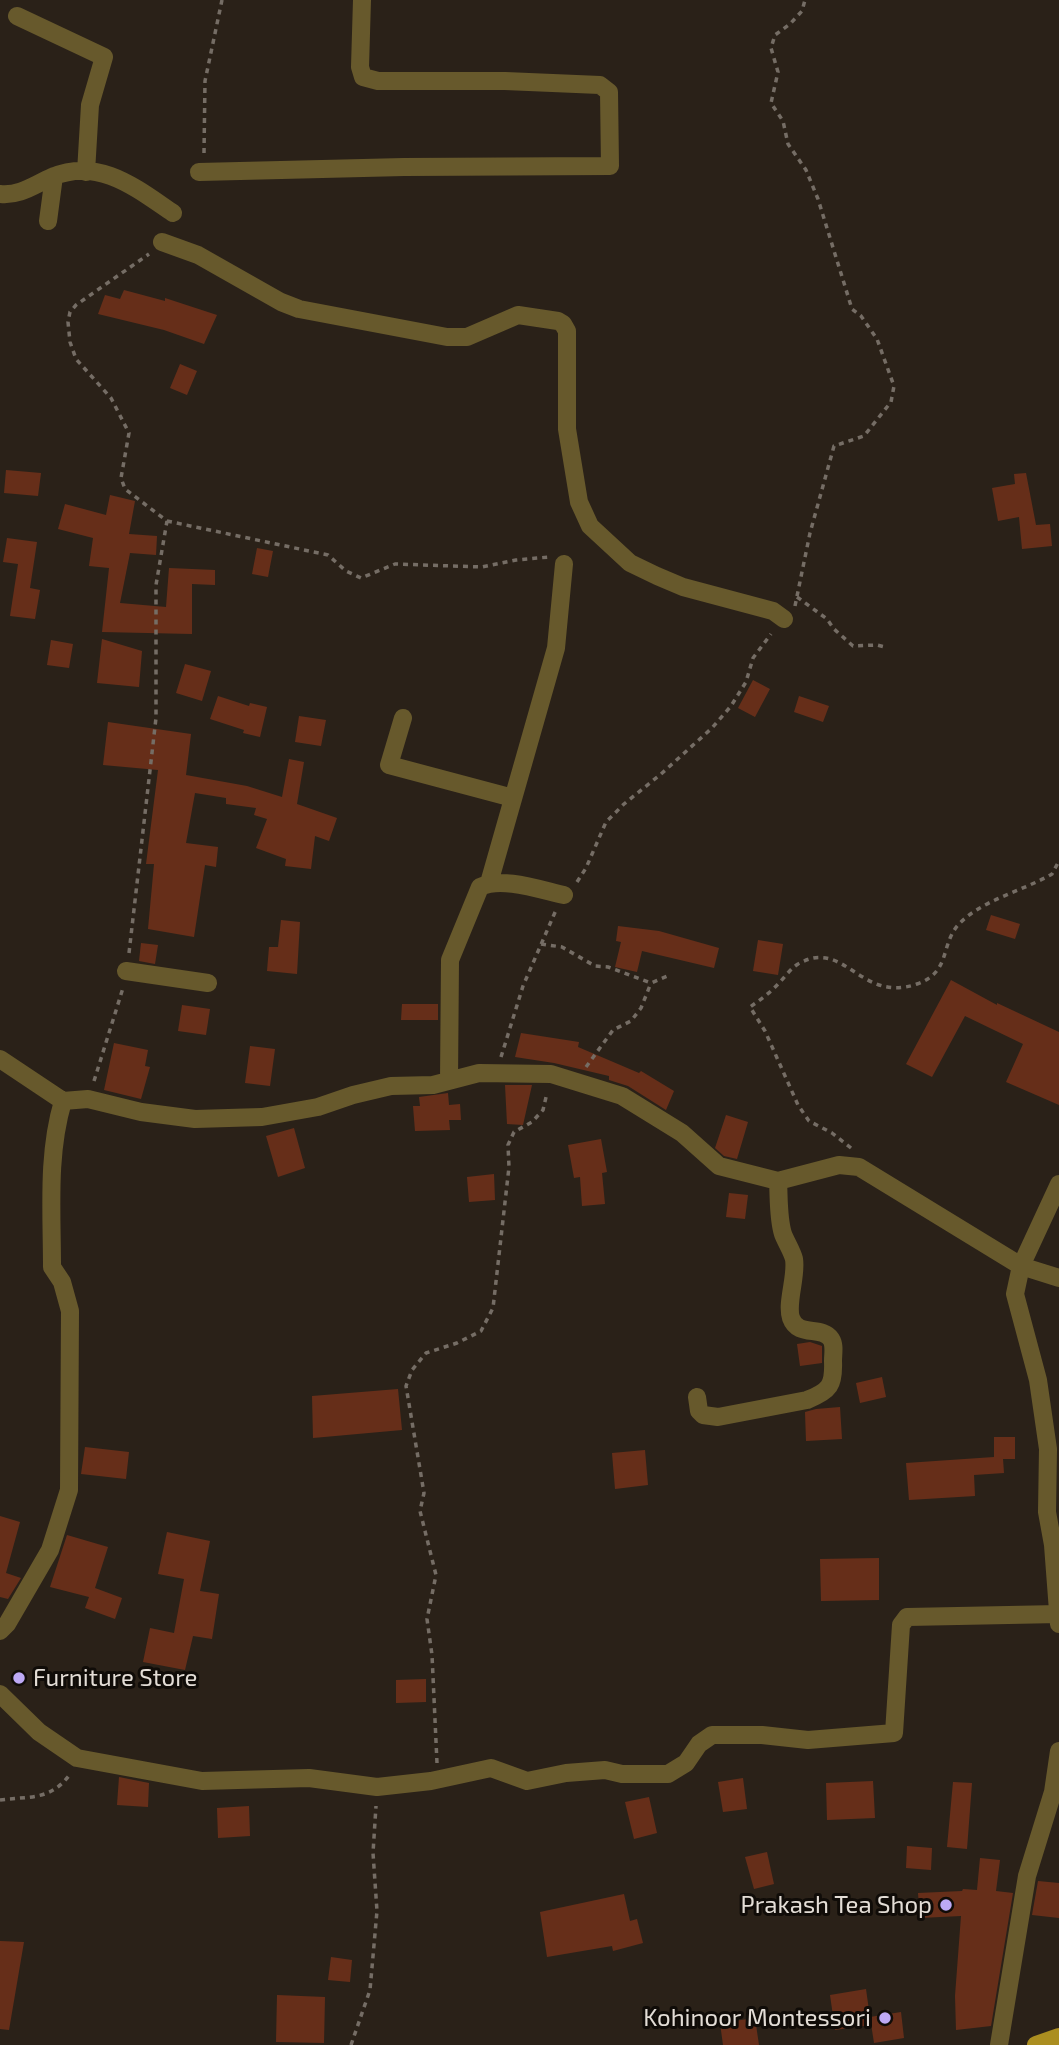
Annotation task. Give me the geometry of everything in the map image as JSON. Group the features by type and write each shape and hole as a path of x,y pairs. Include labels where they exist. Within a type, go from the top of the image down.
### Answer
{"main road":[{"path":"1036,2045 1059,2037"}],"street":[{"path":"199,172 610,166 609,92 600,85 530,81 378,81 363,77 359,67 362,0"},
{"path":"17,16 104,57 88,122 86,172"},
{"path":"0,194 26,191 54,176 86,172 109,173 173,213"},
{"path":"48,220 54,176"},
{"path":"162,242 198,254 281,302 321,314 447,337 467,337 518,315 563,324 567,331 567,429 579,502 590,526 630,563 683,587 773,611 784,619"},
{"path":"489,883 556,648 564,564"},
{"path":"403,718 389,765 513,798"},
{"path":"449,1080 450,960 480,887 489,883 519,885 564,895"},
{"path":"126,971 208,983"},
{"path":"0,1059 63,1101 88,1099 141,1112 195,1119 262,1117 318,1107 391,1086 433,1085 479,1073 551,1074 622,1096 682,1133 719,1166 778,1181 839,1166 859,1167 1021,1265 1059,1278"},
{"path":"0,1631 50,1550 69,1490 70,1311 62,1282 52,1267 52,1154 55,1127 63,1101"},
{"path":"697,1397 699,1410 703,1415 718,1417 807,1400 828,1390 833,1373 833,1343 830,1337 824,1333 806,1332 790,1317 794,1259 782,1232 778,1181"},
{"path":"1059,1184 1021,1265 1015,1294 1038,1380 1048,1449 1047,1512 1054,1545 1059,1624"},
{"path":"0,1694 39,1732 77,1758 202,1782 309,1778 377,1787 431,1781 491,1768 527,1782 566,1773 605,1770 622,1774 668,1774 686,1763 699,1744 712,1735 762,1735 808,1740 894,1733 901,1625 907,1617 1059,1614"},
{"path":"999,2045 1027,1876 1053,1792 1059,1751"}],"path":[{"path":"199,172 206,146 205,81 222,0"},
{"path":"501,1072 502,1053 511,1023 541,944 564,895 586,868 606,822 712,728 731,706 746,682 753,658 795,606 810,533 834,446 864,436 891,402 894,386 877,339 861,316 852,309 818,199 806,170 788,144 783,121 771,103 778,72 771,48 775,35 802,11 805,0"},
{"path":"162,242 141,261 76,305 68,322 70,342 76,359 111,398 129,433 121,478 125,489 167,521 328,555 346,571 360,578 395,564 482,567 516,560 553,557 564,564"},
{"path":"88,1099 121,999 133,933 156,718 156,585 167,521"},
{"path":"797,597 827,619 853,646 885,647"},
{"path":"859,1167 851,1148 832,1133 809,1121 798,1105 765,1031 750,1007 766,996 796,965 819,958 833,959 845,964 859,976 887,989 918,984 938,971 944,961 950,936 960,923 1001,897 1052,874 1059,861"},
{"path":"541,944 562,947 595,966 608,967 651,983 670,975"},
{"path":"576,1081 612,1030 631,1021 641,1008 651,983"},
{"path":"431,1781 438,1765 432,1655 427,1619 436,1575 420,1511 424,1493 406,1387 412,1370 426,1353 457,1343 481,1331 493,1308 509,1167 508,1145 514,1132 532,1122 543,1110 551,1074"},
{"path":"0,1800 43,1797 69,1776 77,1758"},
{"path":"351,2045 370,1990 377,1910 373,1853 377,1787"}],"building":[{"path":"124,290 165,301 165,298 217,315 204,344 164,330 98,314 105,295 120,299"},
{"path":"180,364 197,371 187,395 170,388"},
{"path":"6,470 41,473 38,496 4,493"},
{"path":"1026,473 1036,525 1050,524 1052,546 1022,549 1019,517 998,521 992,488 1015,484 1014,474"},
{"path":"110,495 135,501 129,534 157,536 156,555 130,553 120,603 166,607 169,568 215,570 215,585 192,584 192,634 102,632 109,568 89,566 93,538 58,529 65,504 106,515"},
{"path":"7,538 37,542 30,588 40,590 35,619 10,616 18,564 3,562"},
{"path":"257,548 273,551 268,577 252,574"},
{"path":"102,639 142,651 139,687 97,683"},
{"path":"51,640 73,644 69,668 47,665"},
{"path":"185,664 211,671 202,701 176,693"},
{"path":"753,680 770,689 755,717 738,708"},
{"path":"218,696 249,706 250,703 267,707 260,737 210,719"},
{"path":"799,696 829,706 823,722 794,712"},
{"path":"299,716 326,720 321,746 295,742"},
{"path":"108,722 191,734 186,775 247,786 282,797 289,759 304,762 297,804 337,818 329,841 315,836 311,869 285,866 286,859 256,848 267,819 254,815 256,808 226,804 226,798 195,793 186,843 218,847 216,867 205,865 194,937 148,929 154,864 146,864 158,770 103,765"},
{"path":"991,915 1020,924 1015,939 986,930"},
{"path":"281,920 300,922 297,974 267,971 269,947 278,947"},
{"path":"618,926 659,931 719,948 714,968 642,951 637,972 615,967 621,942 616,941"},
{"path":"758,940 783,944 778,975 753,971"},
{"path":"141,943 158,945 155,964 139,961"},
{"path":"951,980 997,1005 1059,1032 1059,1105 1006,1082 1023,1044 965,1016 932,1077 906,1064"},
{"path":"402,1004 438,1004 438,1020 401,1020"},
{"path":"182,1005 210,1009 206,1035 178,1031"},
{"path":"521,1033 579,1042 578,1047 639,1073 641,1071 674,1091 666,1110 628,1086 609,1080 609,1076 515,1057"},
{"path":"114,1043 148,1050 145,1066 150,1067 141,1099 104,1090"},
{"path":"250,1046 275,1049 270,1086 245,1083"},
{"path":"505,1085 532,1085 523,1125 507,1124"},
{"path":"448,1093 449,1105 460,1104 461,1120 449,1120 450,1130 415,1131 413,1106 420,1106 419,1097"},
{"path":"726,1115 748,1122 737,1159 724,1156 715,1148"},
{"path":"294,1128 305,1168 278,1177 266,1136"},
{"path":"601,1139 607,1172 602,1173 605,1204 582,1206 580,1177 574,1178 568,1145"},
{"path":"494,1174 495,1200 469,1202 467,1177"},
{"path":"729,1193 748,1195 745,1219 726,1217"},
{"path":"810,1342 822,1346 822,1363 800,1366 797,1344"},
{"path":"882,1377 886,1397 860,1403 856,1383"},
{"path":"398,1389 402,1430 313,1438 312,1396"},
{"path":"840,1407 842,1439 806,1441 805,1412"},
{"path":"994,1437 1015,1437 1015,1459 1003,1459 1004,1473 974,1475 975,1496 909,1500 906,1463 994,1457"},
{"path":"85,1447 129,1452 126,1479 81,1474"},
{"path":"645,1450 648,1485 615,1489 612,1453"},
{"path":"0,1516 20,1522 6,1573 21,1578 8,1599 0,1597"},
{"path":"167,1532 210,1541 200,1591 219,1594 212,1639 193,1636 185,1670 143,1662 150,1628 174,1633 184,1579 158,1574"},
{"path":"67,1535 108,1547 95,1588 122,1598 115,1619 85,1608 89,1597 50,1587"},
{"path":"879,1558 879,1600 821,1601 820,1559"},
{"path":"426,1679 426,1702 396,1703 396,1680"},
{"path":"119,1777 149,1783 148,1807 117,1805"},
{"path":"743,1778 747,1809 723,1812 718,1782"},
{"path":"873,1781 875,1818 827,1820 826,1783"},
{"path":"953,1782 972,1783 967,1849 947,1847"},
{"path":"649,1797 657,1833 634,1839 625,1802"},
{"path":"249,1806 250,1836 218,1838 217,1808"},
{"path":"907,1846 932,1848 931,1870 906,1868"},
{"path":"767,1852 774,1884 754,1889 745,1857"},
{"path":"980,1858 1000,1860 996,1891 1013,1893 991,2026 956,2030 955,1996 961,1916 920,1918 918,1893 977,1890"},
{"path":"1038,1881 1059,1883 1059,1918 1032,1915"},
{"path":"624,1894 630,1921 637,1919 643,1943 613,1951 612,1946 547,1957 540,1912"},
{"path":"0,1941 24,1942 9,2030 0,2029"},
{"path":"331,1957 352,1960 350,1982 328,1980"},
{"path":"866,1989 871,2025 835,2030 830,1995"},
{"path":"277,1995 325,1997 324,2043 276,2042"},
{"path":"901,2012 904,2038 874,2043 870,2017"},
{"path":"755,2018 759,2045 723,2045 720,2023"}],"place":[{"name":"Furniture Store","path":"19,1678"},
{"name":"Prakash Tea Shop","path":"946,1905"},
{"name":"Kohinoor Montessori","path":"885,2018"}]}
